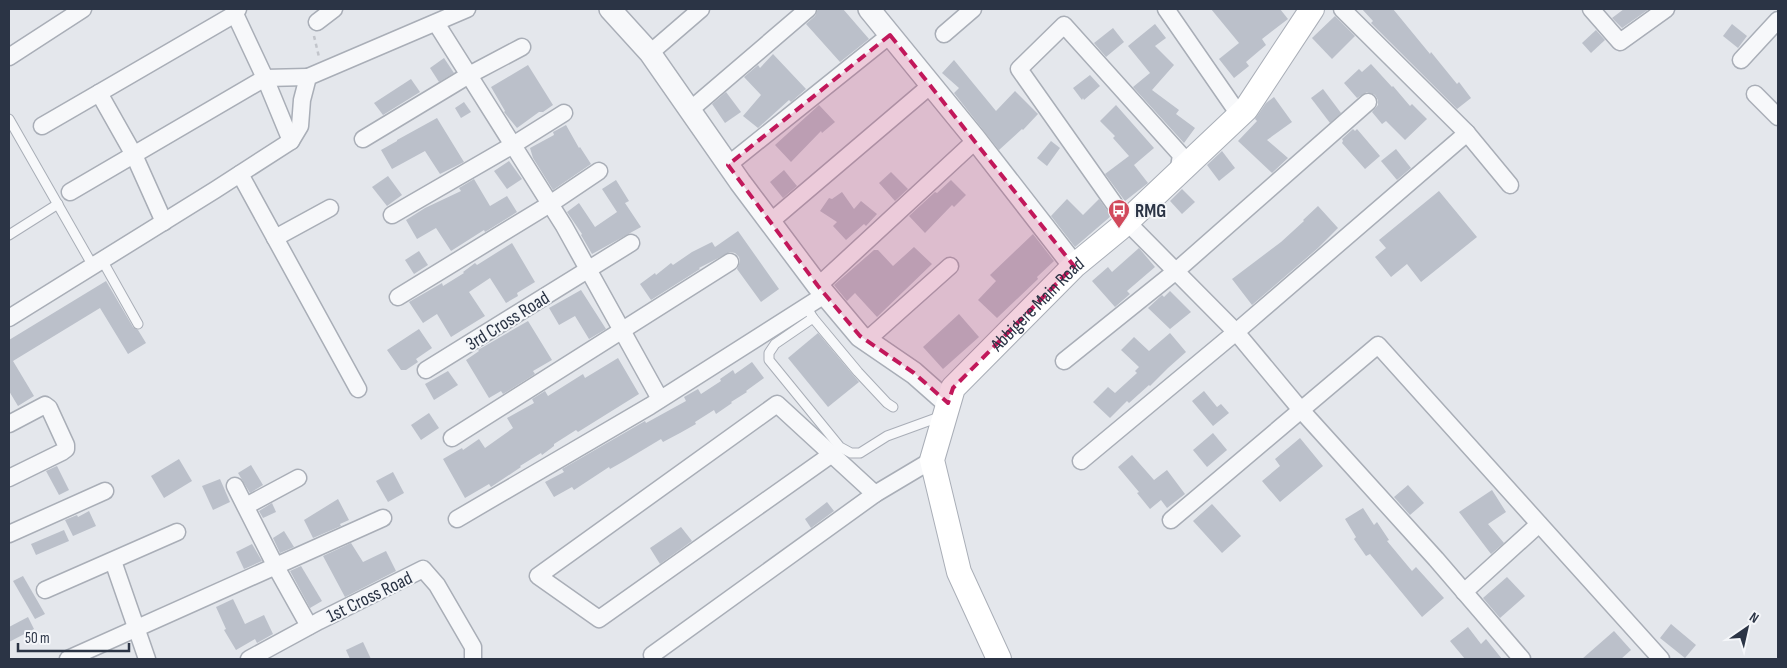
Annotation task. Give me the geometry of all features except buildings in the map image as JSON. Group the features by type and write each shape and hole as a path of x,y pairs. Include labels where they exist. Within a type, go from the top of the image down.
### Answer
{"main road":[{"name":"Abbigere Main Road","path":"999,659 959,572 932,460 953,388 1074,266 1127,222 1240,116 1312,9"}],"street":[{"path":"9,57 84,9"},
{"path":"317,22 334,9"},
{"path":"70,192 265,78 308,77 467,9"},
{"path":"610,9 650,53 770,222 860,336 914,373 947,409"},
{"path":"650,53 701,9"},
{"path":"690,110 808,9"},
{"path":"869,9 976,140 1074,266"},
{"path":"944,34 973,9"},
{"path":"1166,9 1240,116"},
{"path":"1342,9 1467,133 1510,185"},
{"path":"1591,9 1620,42 1666,9"},
{"path":"42,126 236,11 291,141"},
{"path":"1741,60 1778,20"},
{"path":"436,23 550,204 660,399"},
{"path":"1178,174 1180,155 1064,25 1019,69 1127,222 1236,332 1301,410 1522,659"},
{"path":"728,165 890,35"},
{"path":"363,139 469,75 522,47"},
{"path":"9,318 291,141 300,126 302,100 308,77"},
{"path":"770,222 931,85"},
{"path":"99,93 134,155 164,222"},
{"path":"1755,94 1778,117"},
{"path":"1064,361 1176,272 1368,102"},
{"path":"392,215 513,145 564,113"},
{"path":"1081,461 1236,332 1467,133"},
{"path":"457,519 810,312 822,290 976,140"},
{"path":"398,297 599,172"},
{"path":"240,174 358,389"},
{"path":"275,238 330,208"},
{"name":"3rd Cross Road","path":"426,370 631,243"},
{"path":"452,438 730,262"},
{"path":"867,340 950,266"},
{"path":"1171,520 1378,345 1661,659"},
{"path":"832,454 599,619 538,576 778,404 832,454 875,494"},
{"path":"9,424 45,405 49,408 66,445 66,449 62,452 9,478"},
{"path":"652,655 875,494 932,460"},
{"path":"246,506 298,478"},
{"path":"235,486 309,626"},
{"path":"9,534 105,491"},
{"path":"68,659 137,630 383,518"},
{"path":"1464,592 1539,524"},
{"path":"45,590 177,532"},
{"path":"113,561 147,659"},
{"name":"1st Cross Road","path":"249,659 309,626 424,569 437,586 473,647 473,659"}],"lane":[{"path":"9,118 58,204 138,324"},
{"path":"9,235 58,204"},
{"path":"893,407 858,372 810,312 775,344 768,353 769,360 840,447 851,453 860,453 887,436 947,409"}],"path":[{"path":"317,22 313,34 324,70"}],"highlighted area":[{"path":"890,35 1074,266 953,388 948,403 914,373 860,336 818,286 728,165"}],"place":[{"name":"RMG","path":"1119,229"}]}
